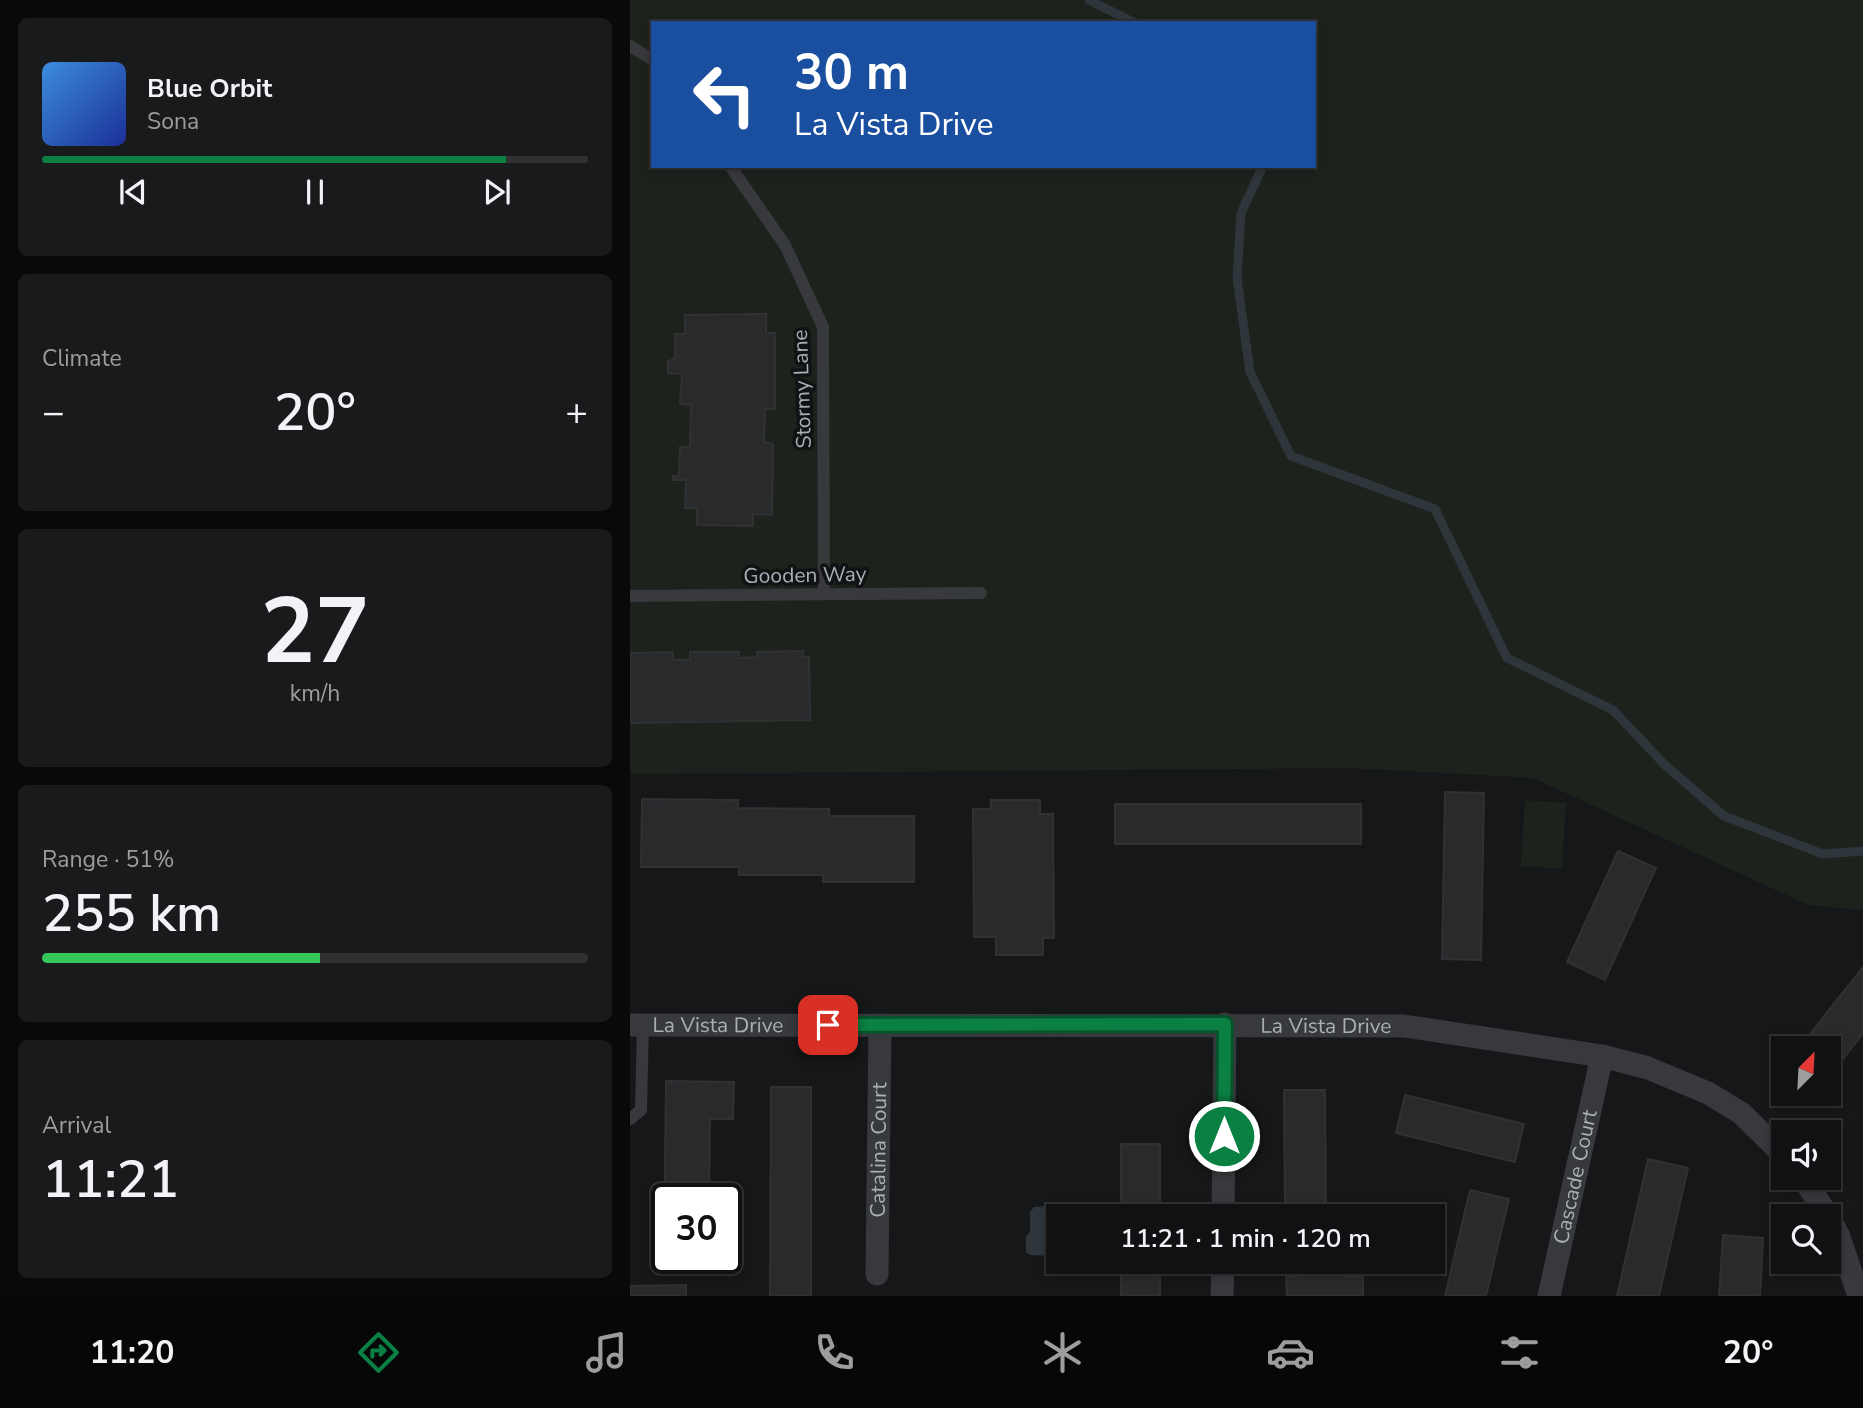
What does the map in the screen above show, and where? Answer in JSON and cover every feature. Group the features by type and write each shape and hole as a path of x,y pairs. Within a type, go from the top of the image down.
{"street":[{"path":"1223,1204 1225,1024"},
{"name":"Catalina Court","path":"877,1274 880,1025"},
{"name":"La Vista Drive","path":"636,1026 1404,1026 1602,1056 1647,1068 1707,1093 1741,1113 1771,1142"},
{"name":"Cascade Court","path":"1549,1296 1602,1056"},
{"path":"1841,1243 1859,1296"},
{"path":"1223,1274 1223,1296"}],"lane":[{"path":"630,46 651,59"},
{"name":"Stormy Lane","path":"731,168 785,245 823,327 824,594"},
{"name":"Gooden Way","path":"630,596 981,593"},
{"path":"630,1119 641,1110 636,1026"}],"shaded area":[{"path":"630,0 1863,0 1863,910 1808,905 1533,778 1349,768 630,774"},
{"path":"1525,800 1566,803 1562,869 1521,866"},
{"path":"1046,1206 1046,1256 1030,1255 1026,1252 1030,1212 1034,1207"}],"building":[{"path":"766,314 766,333 775,333 775,409 765,409 764,442 773,444 772,515 753,514 753,526 697,525 697,508 685,508 686,480 673,480 673,476 679,476 680,447 690,447 691,405 680,404 682,374 668,373 668,361 675,359 675,334 685,334 685,315"},
{"path":"803,651 803,657 809,657 810,720 630,723 630,653 673,652 673,660 690,660 690,652 739,652 739,658 757,657 757,652"},
{"path":"1445,792 1484,793 1481,960 1442,959"},
{"path":"642,799 738,800 738,808 829,809 829,816 914,816 914,882 823,882 823,875 739,875 739,867 641,867"},
{"path":"991,800 1040,800 1040,814 1053,814 1054,938 1043,938 1043,955 996,955 996,937 974,937 973,809 991,809"},
{"path":"1115,804 1361,804 1361,844 1115,844"},
{"path":"1618,851 1656,868 1605,980 1567,962"},
{"path":"1863,967 1863,1033 1841,1061 1841,1036 1808,1036"},
{"path":"666,1081 734,1082 733,1119 710,1119 709,1183 665,1183"},
{"path":"771,1087 811,1087 811,1296 770,1296"},
{"path":"1284,1090 1325,1090 1326,1204 1285,1204"},
{"path":"1405,1095 1524,1124 1515,1162 1396,1133"},
{"path":"1121,1144 1160,1144 1160,1204 1121,1204"},
{"path":"1648,1159 1688,1168 1659,1296 1617,1296"},
{"path":"1470,1190 1509,1199 1486,1296 1445,1296"},
{"path":"1723,1235 1763,1238 1760,1296 1719,1296"},
{"path":"1121,1274 1160,1274 1160,1296 1121,1296"},
{"path":"1297,1274 1363,1276 1363,1296 1287,1296 1286,1277 1297,1277"},
{"path":"686,1285 686,1296 630,1296 630,1286"}],"waterway":[{"path":"1089,0 1131,21"},
{"path":"1262,168 1241,213 1237,278 1250,372 1291,456 1435,509 1507,658 1613,710 1665,765 1724,816 1823,854 1863,851"}],"route":[{"path":"828,1025 1225,1024 1224,1136"}]}
